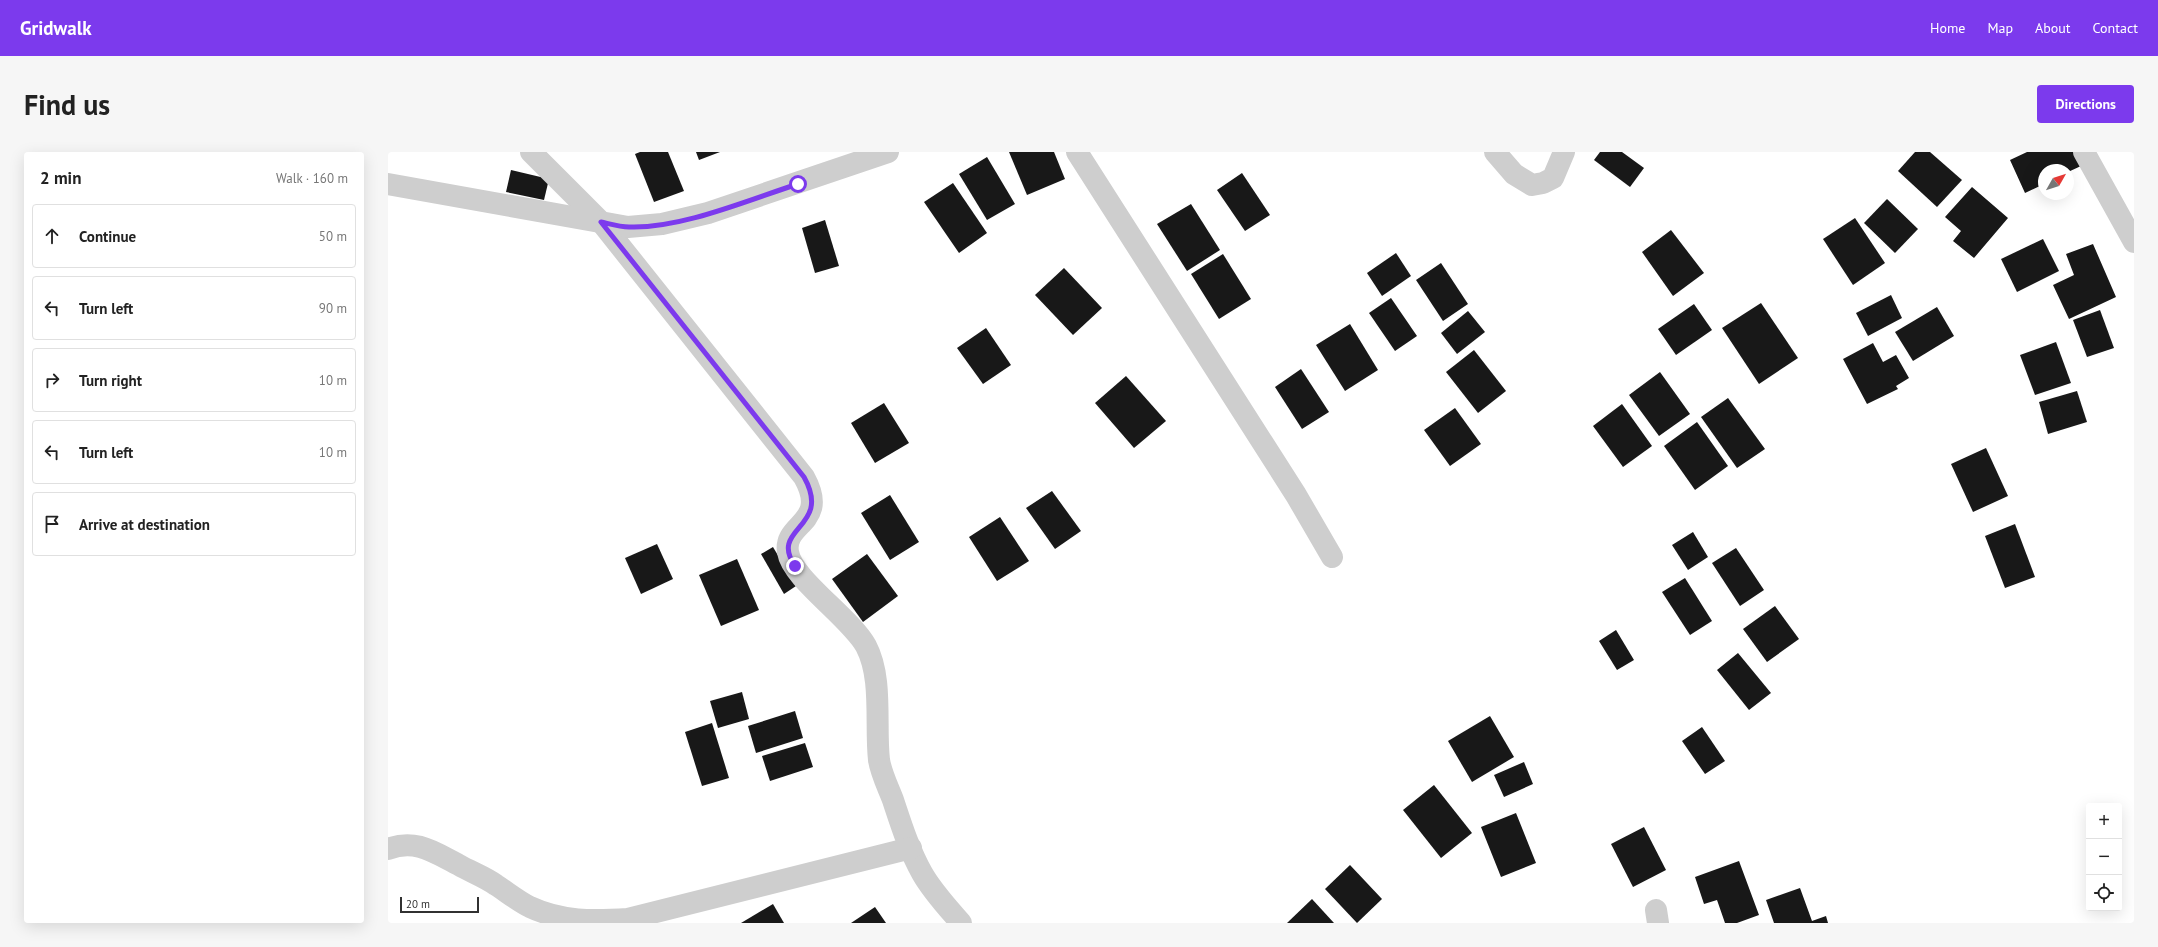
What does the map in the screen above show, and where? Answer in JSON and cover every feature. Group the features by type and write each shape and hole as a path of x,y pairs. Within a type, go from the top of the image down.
{"street":[{"path":"531,152 601,222 785,451 810,488 813,502 812,511 791,537 788,551 791,560 801,575 856,630 867,647 874,669 879,761 911,848 922,873 936,894 961,923"},
{"path":"388,184 628,227 662,224 708,213 888,152"},
{"path":"1077,152 1296,495 1332,557"},
{"path":"1495,152 1514,174 1532,185 1543,183 1553,178 1564,152"},
{"path":"2084,152 2134,242"},
{"path":"388,849 410,844 424,847 494,884 529,907 561,918 586,921 628,919 911,848"}],"building":[{"path":"640,152 668,152 684,191 654,202 635,154"},
{"path":"696,152 720,152 699,160"},
{"path":"1009,152 1054,152 1065,179 1027,195"},
{"path":"1600,152 1622,152 1644,168 1630,187 1594,160"},
{"path":"1915,152 1930,152 1962,180 1937,207 1898,171"},
{"path":"2027,152 2074,152 2081,166 2074,169 2074,164 2038,164 2038,187 2025,193 2010,160"},
{"path":"987,157 1015,204 987,220 959,174"},
{"path":"511,170 549,179 544,200 506,192"},
{"path":"1242,173 1270,215 1245,231 1217,190"},
{"path":"953,183 987,233 959,253 924,202"},
{"path":"1972,187 2008,218 1974,258 1953,241 1961,231 1945,217"},
{"path":"1887,199 1918,229 1895,253 1864,223"},
{"path":"1191,204 1220,250 1187,271 1157,224"},
{"path":"1855,218 1885,263 1853,285 1823,239"},
{"path":"825,220 839,266 815,273 802,228"},
{"path":"1671,230 1704,273 1673,296 1642,252"},
{"path":"2043,239 2059,271 2017,292 2001,259"},
{"path":"2093,244 2116,297 2069,319 2053,285 2074,275 2066,254"},
{"path":"1396,253 1411,276 1382,296 1367,273"},
{"path":"1223,254 1251,299 1219,319 1191,274"},
{"path":"1441,263 1468,304 1443,321 1416,280"},
{"path":"1064,268 1102,308 1073,335 1035,295"},
{"path":"1891,295 1902,318 1868,336 1856,313"},
{"path":"1391,298 1417,336 1395,351 1369,313"},
{"path":"1761,303 1798,358 1759,384 1722,328"},
{"path":"1694,304 1712,330 1676,355 1658,329"},
{"path":"1937,307 1954,336 1913,361 1895,332"},
{"path":"2100,310 2114,348 2087,357 2073,320"},
{"path":"1468,311 1485,332 1457,354 1441,333"},
{"path":"1350,324 1378,370 1345,391 1316,345"},
{"path":"986,328 1011,365 983,384 957,348"},
{"path":"2056,342 2071,383 2035,395 2020,355"},
{"path":"1873,343 1883,362 1896,355 1909,378 1896,386 1898,389 1867,404 1843,359"},
{"path":"1474,350 1506,391 1478,413 1446,372"},
{"path":"1301,369 1329,412 1302,429 1275,387"},
{"path":"1660,372 1690,414 1659,436 1629,395"},
{"path":"1126,376 1166,421 1134,448 1095,403"},
{"path":"2077,391 2087,422 2048,434 2039,402"},
{"path":"1728,398 1765,449 1737,468 1701,417"},
{"path":"884,403 909,443 875,463 851,423"},
{"path":"1622,404 1652,446 1623,467 1593,426"},
{"path":"1455,408 1481,444 1450,466 1424,430"},
{"path":"1697,422 1728,466 1695,490 1664,446"},
{"path":"1986,448 2008,496 1973,512 1951,464"},
{"path":"1052,491 1081,531 1055,549 1026,508"},
{"path":"890,495 919,542 890,560 861,513"},
{"path":"1000,517 1029,561 997,581 969,537"},
{"path":"2015,524 2035,577 2005,588 1985,536"},
{"path":"1693,532 1708,557 1688,570 1672,545"},
{"path":"657,544 673,579 641,594 625,558"},
{"path":"773,547 796,586 784,594 761,554"},
{"path":"1736,548 1764,590 1740,606 1712,563"},
{"path":"867,554 898,596 863,622 832,579"},
{"path":"737,559 759,610 721,626 699,575"},
{"path":"1685,578 1712,621 1690,635 1662,592"},
{"path":"1775,606 1799,639 1767,662 1743,629"},
{"path":"1616,630 1634,660 1617,670 1599,641"},
{"path":"1738,653 1771,693 1749,710 1717,670"},
{"path":"742,692 749,719 718,728 710,701"},
{"path":"795,711 803,738 756,753 748,726"},
{"path":"1490,716 1514,757 1472,782 1448,741"},
{"path":"712,723 729,778 702,786 685,732"},
{"path":"1702,727 1725,761 1705,774 1682,741"},
{"path":"805,743 813,767 770,781 762,756"},
{"path":"1524,762 1533,784 1504,797 1494,775"},
{"path":"1434,785 1472,833 1441,858 1403,810"},
{"path":"1516,813 1536,863 1501,877 1481,827"},
{"path":"1644,827 1666,870 1633,887 1611,844"},
{"path":"1739,861 1759,915 1737,923 1725,923 1717,900 1704,904 1695,877"},
{"path":"1350,865 1382,899 1357,923 1325,889"},
{"path":"1800,888 1812,921 1826,916 1828,923 1774,923 1766,900"},
{"path":"1312,899 1334,923 1287,923"},
{"path":"773,904 784,923 741,923"},
{"path":"875,907 886,923 851,923"}],"route":[{"path":"795,566 788,551 788,544 791,537 812,511 813,502 810,488 804,477 785,451 685,329 601,222 628,227 662,224 708,213 798,184"}]}
